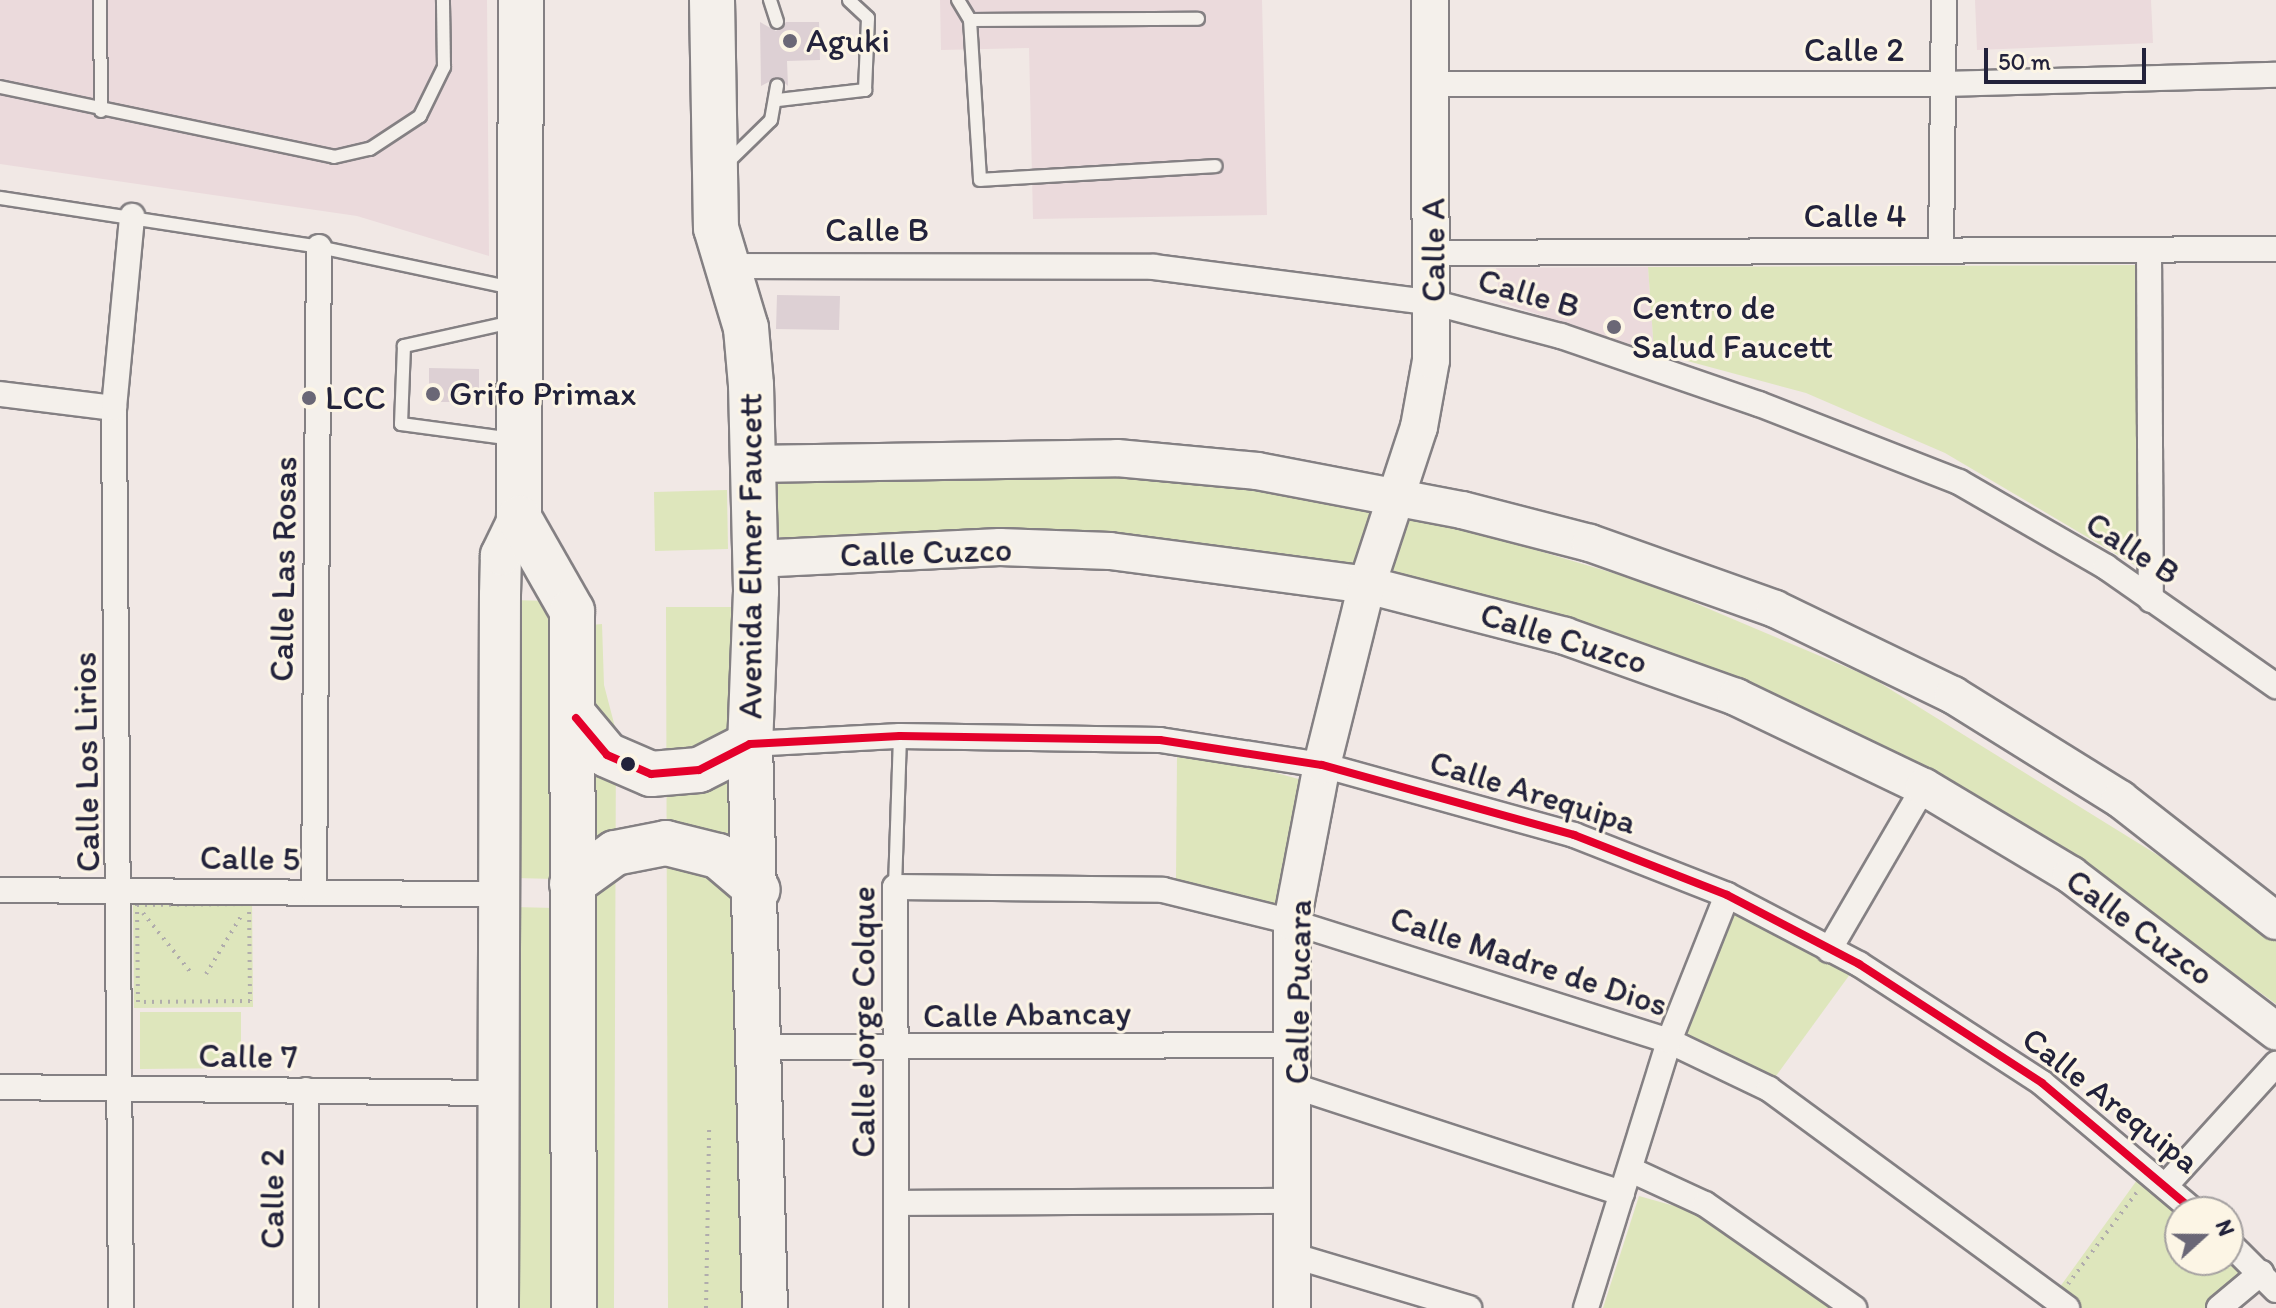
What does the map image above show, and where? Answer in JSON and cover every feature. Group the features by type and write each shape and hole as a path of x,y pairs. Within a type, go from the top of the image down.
{"highway":[{"path":"521,0 519,518 572,611 576,718 572,884 574,1308"},
{"name":"Avenida Elmer Faucett","path":"712,0 716,228 730,266 746,328 752,464 755,559 750,744 758,890 765,1308"},
{"path":"576,718 607,755 651,774 699,770 750,744"},
{"path":"572,884 615,853 666,843 718,856 758,890"}],"main road":[{"path":"498,1308 496,1093 501,555 519,518"}],"street":[{"name":"Calle A","path":"1398,497 1419,427 1435,303 1430,0"},
{"path":"1941,250 1944,0"},
{"name":"Calle 2","path":"1431,84 1944,84 2276,75"},
{"name":"Calle Los Lirios","path":"121,1308 123,1088 130,898 114,408 132,216"},
{"name":"Calle Las Rosas","path":"314,892 319,247"},
{"name":"Calle 4","path":"1434,253 2276,249"},
{"path":"2149,250 2151,600"},
{"name":"Calle B","path":"730,266 1154,267 1435,303 1561,336 1759,404 1959,482 2151,600 2276,686"},
{"path":"0,394 114,408"},
{"path":"752,464 1117,458 1257,471 1398,497 1652,563 1835,635 2065,762 2276,920"},
{"name":"Calle Pucara","path":"1292,1308 1297,1045 1292,922 1322,765 1367,585 1398,497"},
{"name":"Calle Cuzco","path":"755,559 1000,547 1110,551 1367,585 1468,608 1654,665 1822,735 1924,787 2071,875 2276,1031"},
{"name":"Calle Arequipa","path":"750,744 900,736 1160,740 1322,765 1574,835 1727,895 1829,950 2042,1083 2167,1196"},
{"path":"1829,950 1924,787"},
{"name":"Calle Madre de Dios","path":"895,887 1163,890 1292,922 1669,1041 1780,1096 2070,1303"},
{"name":"Calle Jorge Colque","path":"895,887 899,1050 896,1308"},
{"name":"Calle 5","path":"0,890 130,898 314,892 499,894"},
{"path":"1586,1308 1669,1041 1727,895"},
{"name":"Calle Abancay","path":"759,1047 899,1050 1297,1045"},
{"path":"2158,1191 2276,1064"},
{"name":"Calle 7","path":"0,1087 496,1093"},
{"path":"1297,1087 1622,1193"},
{"name":"Calle 2","path":"306,1090 306,1308"},
{"path":"1631,1170 1705,1204 1854,1308"},
{"path":"898,1203 1293,1201"},
{"path":"1291,1255 1469,1308"},
{"path":"2219,1308 2268,1282 2244,1258"}],"lane":[{"path":"100,0 101,111"},
{"path":"0,87 297,154 334,157 370,149 420,116 444,67 443,0"},
{"path":"770,0 777,22"},
{"path":"715,174 771,120 777,93 865,90 868,18 849,0"},
{"path":"958,0 970,20 980,180 1216,166"},
{"path":"970,20 1198,19"},
{"path":"0,198 319,247 519,305"},
{"path":"519,305 404,346 401,424 520,440"},
{"name":"Calle Jorge Colque","path":"895,887 900,736"}],"path":[{"path":"130,898 249,904"},
{"path":"130,898 192,974"},
{"path":"130,898 138,1002 250,1001 249,904"},
{"path":"206,974 249,904"},
{"path":"200,994 200,1001"},
{"path":"706,1308 709,1128"},
{"path":"2070,1303 2063,1289 2139,1189 2158,1191"}],"shaded area":[{"path":"0,0 487,0 489,256 357,216 0,164"},
{"path":"940,0 1262,0 1267,215 1033,219 1029,48 941,50"},
{"path":"1975,0 2151,0 2153,43 1977,50"},
{"name":"Centro de Salud Faucett","path":"1648,267 1654,352 1500,302 1496,268"}],"green space":[{"path":"2140,265 2143,570 1945,453 1806,393 1654,352 1648,267"},
{"path":"1071,469 1226,481 1369,509 1371,520 1355,564 1345,567 777,537 774,485 784,480"},
{"path":"727,490 728,549 655,551 654,492"},
{"path":"1411,513 1650,584 1872,678 2164,859 2276,942 2276,1004 2080,862 1851,731 1627,641 1394,571 1390,552"},
{"path":"510,600 551,601 555,879 516,878"},
{"path":"666,607 750,607 759,1308 668,1308"},
{"path":"602,624 604,685 616,731 614,1308 593,1308 591,625"},
{"path":"1177,757 1243,764 1306,781 1287,907 1176,880"},
{"path":"1723,897 1856,966 1765,1091 1668,1053"},
{"path":"133,901 252,901 253,1007 134,1008"},
{"path":"514,907 554,908 554,1308 516,1308"},
{"path":"140,1012 241,1012 241,1068 140,1069"},
{"path":"2145,1169 2167,1196 2164,1196 2164,1276 2244,1276 2244,1264 2253,1273 2211,1308 2078,1308 2057,1291"},
{"path":"1639,1196 1703,1214 1835,1308 1603,1308"}],"building":[{"name":"Aguki","path":"760,22 776,31 786,22 819,22 820,60 787,61 788,86 778,77 761,86"},
{"path":"777,295 840,296 839,330 776,329"},
{"path":"429,368 479,369 479,402 429,402"}],"transit line":[{"path":"576,718 607,755 651,774 699,770 750,744 900,736 1160,740 1322,765 1574,835 1727,895 1859,964 2042,1083 2176,1196"}],"place":[{"name":"Aguki","path":"790,41"},
{"name":"Centro de Salud Faucett","path":"1614,327"},
{"name":"Grifo Primax","path":"433,394"},
{"name":"LCC","path":"309,398"}]}
